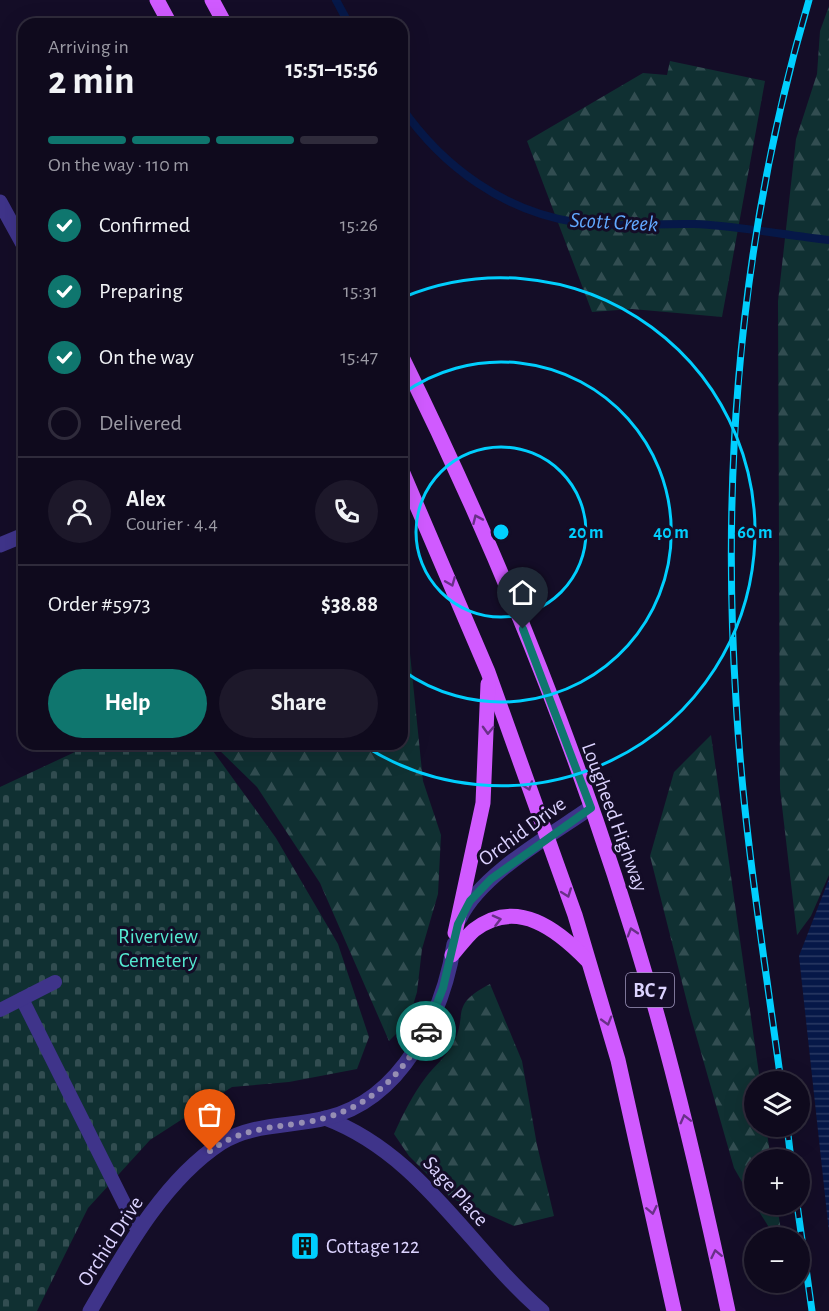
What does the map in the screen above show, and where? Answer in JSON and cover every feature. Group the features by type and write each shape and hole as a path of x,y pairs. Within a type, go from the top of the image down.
{"main road":[{"path":"157,0 167,18"},
{"path":"212,0 222,18"},
{"name":"Lougheed Highway","path":"408,370 475,514 591,808 631,928 673,1072 700,1176 728,1311"},
{"name":"BC 7","path":"408,485 488,672 591,964 621,1071 674,1311"},
{"path":"455,933 483,803 488,672"},
{"path":"452,955 480,926 500,918 526,918 554,929 591,964"}],"street":[{"path":"0,202 18,235"},
{"path":"0,545 18,538"},
{"name":"Orchid Drive","path":"90,1311 138,1231 186,1174 210,1151 229,1138 250,1130 326,1118 347,1112 370,1097 405,1064 433,1016 452,955 455,933 461,915 482,886 591,808"},
{"name":"Sage Place","path":"326,1118 353,1128 404,1164 502,1274 542,1311"}],"lane":[{"path":"0,1010 55,982"},
{"path":"22,999 138,1231"}],"green space":[{"path":"829,6 829,875 811,916 797,935 780,789 778,301 796,139 817,74 820,31"},
{"path":"670,61 765,81 722,317 632,309 592,312 527,141 643,73 667,75"},
{"path":"408,634 423,781 441,835 438,894 422,949 417,992 408,1022 389,1041 320,883 257,787 219,750 408,750"},
{"path":"711,735 759,1071 744,1071 744,1137 768,1137 769,1149 744,1149 744,1186 734,1168 690,1014 650,856 674,772"},
{"name":"Riverview Cemetery","path":"79,750 212,750 276,838 338,944 369,1037 357,1069 289,1082 232,1087 150,1140 88,1208 37,1311 0,1311 0,787"},
{"path":"490,984 522,1061 537,1145 554,1216 514,1226 451,1198 409,1156 394,1134 417,1090 453,1044 464,1004"},
{"path":"761,1215 779,1215 780,1227 769,1227"}],"water":[{"path":"829,879 829,1232 799,956"}],"waterway":[{"name":"Scott Creek","path":"336,0 346,18"},
{"name":"Scott Creek","path":"408,116 436,149 477,183 500,197 549,216 604,225 711,225 829,240"}],"railway":[{"path":"780,1071 755,891 739,748 732,612 732,523 735,435 742,347 753,259 767,172 786,86 809,0"},
{"path":"788,1137 790,1149"},
{"path":"799,1215 812,1311"}],"way so far":[{"path":"210,1151 229,1138 250,1130 301,1123 347,1112 370,1097 405,1064 426,1031"}],"place":[{"name":"Cottage 122","path":"305,1246"}],"route":[{"path":"426,1031 443,988 461,915 470,901 491,879 591,808 523,629"}]}
